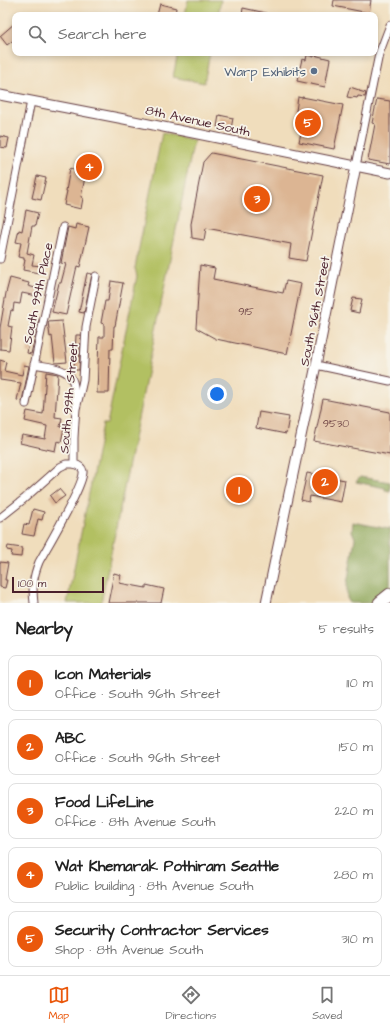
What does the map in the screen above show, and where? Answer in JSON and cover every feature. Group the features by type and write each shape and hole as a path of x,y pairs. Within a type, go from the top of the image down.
{"highway":[{"path":"380,603 390,595"}],"street":[{"name":"South 96th Street","path":"266,603 379,54 390,25"},
{"name":"8th Avenue South","path":"0,95 390,173"},
{"path":"0,259 31,101"},
{"name":"South 99th Place","path":"26,404 63,227"},
{"name":"South 99th Street","path":"34,603 32,590 37,566 82,481 82,469 74,464 74,438 76,409 83,380 86,327 96,276"},
{"name":"South 99th Place","path":"34,364 62,370 70,376 73,381 76,409"},
{"path":"316,366 390,380"},
{"path":"0,518 60,467 66,464 74,464"}],"green space":[{"path":"188,0 221,0 219,12 186,12"},
{"path":"177,56 209,56 204,83 173,77"},
{"path":"162,133 194,140 101,603 67,603 103,424 107,424 137,276 135,268"},
{"path":"360,477 390,482 390,491 385,490 385,488 356,482"},
{"path":"353,522 389,529 390,527 390,589 372,603 350,603 347,598 347,584 355,538 352,531"}],"building":[{"path":"334,0 371,0 369,12 333,6"},
{"path":"160,4 176,8 175,12 158,12"},
{"path":"243,8 261,12 242,12"},
{"path":"12,26 12,41 7,45 0,36"},
{"name":"Warp Exhibits","path":"307,56 318,56 330,59 325,87 297,81 302,59 306,60"},
{"path":"350,87 366,93 365,97 347,97"},
{"path":"298,97 343,105 334,149 299,142 305,113 296,111"},
{"path":"377,99 390,101 390,164 368,160 375,124 372,123"},
{"path":"219,115 233,118 231,129 217,127"},
{"path":"0,136 9,138 7,148 0,147"},
{"path":"211,153 323,175 306,261 289,258 291,244 206,228 204,240 192,238 191,224 203,162"},
{"path":"70,168 86,172 81,197 83,198 81,209 64,205"},
{"path":"37,176 46,178 41,200 32,198"},
{"path":"26,210 38,213 35,226 32,226 27,253 34,255 32,265 41,266 39,273 23,270 25,260 24,258 18,257 21,243 16,242 19,230 22,231"},
{"path":"76,224 89,227 80,267 77,266 66,315 52,312 59,283 61,283 66,264 61,263 68,227 75,229"},
{"path":"200,265 215,268 213,279 283,293 286,281 301,284 287,354 216,339 196,328"},
{"path":"87,273 92,274 84,313 79,312"},
{"path":"10,278 29,283 28,286 39,289 37,296 22,293 20,304 14,303 8,326 12,327 9,350 0,349 0,328"},
{"path":"111,281 123,283 114,326 113,349 110,349 109,393 97,393 99,337 104,337 104,324 101,323 105,301 108,301"},
{"path":"353,298 362,299 359,313 350,311"},
{"path":"34,319 39,320 31,354 27,353"},
{"path":"62,321 67,362 55,363 52,336 50,337 48,322"},
{"path":"76,335 81,335 79,370 74,370"},
{"path":"0,360 6,362 4,371 22,375 24,365 29,366 22,401 17,400 21,383 0,380"},
{"path":"46,372 58,374 55,417 62,418 60,427 64,428 61,442 57,441 55,451 20,443 22,435 45,439 47,426 25,421 27,411 43,414"},
{"path":"323,399 390,412 390,455 314,441"},
{"path":"259,412 289,417 286,434 256,428"},
{"path":"307,473 345,480 341,502 310,496 309,502 301,500"},
{"path":"59,489 65,496 55,503 50,496"},
{"path":"33,509 44,512 42,520 38,519 34,536 22,534 24,524 29,525"},
{"path":"8,546 22,548 21,557 11,556 12,551 7,550"},
{"path":"0,562 8,563 5,588 0,587"},
{"path":"114,573 121,575 119,583 146,588 146,585 164,589 161,603 108,603"}],"place":[{"name":"Warp Exhibits","path":"314,71"},
{"name":"Security Contractor Services","path":"308,123"},
{"name":"Wat Khemarak Pothiram Seattle","path":"89,167"},
{"name":"Food LifeLine","path":"257,199"},
{"name":"ABC","path":"325,482"},
{"name":"Icon Materials","path":"239,490"}]}
